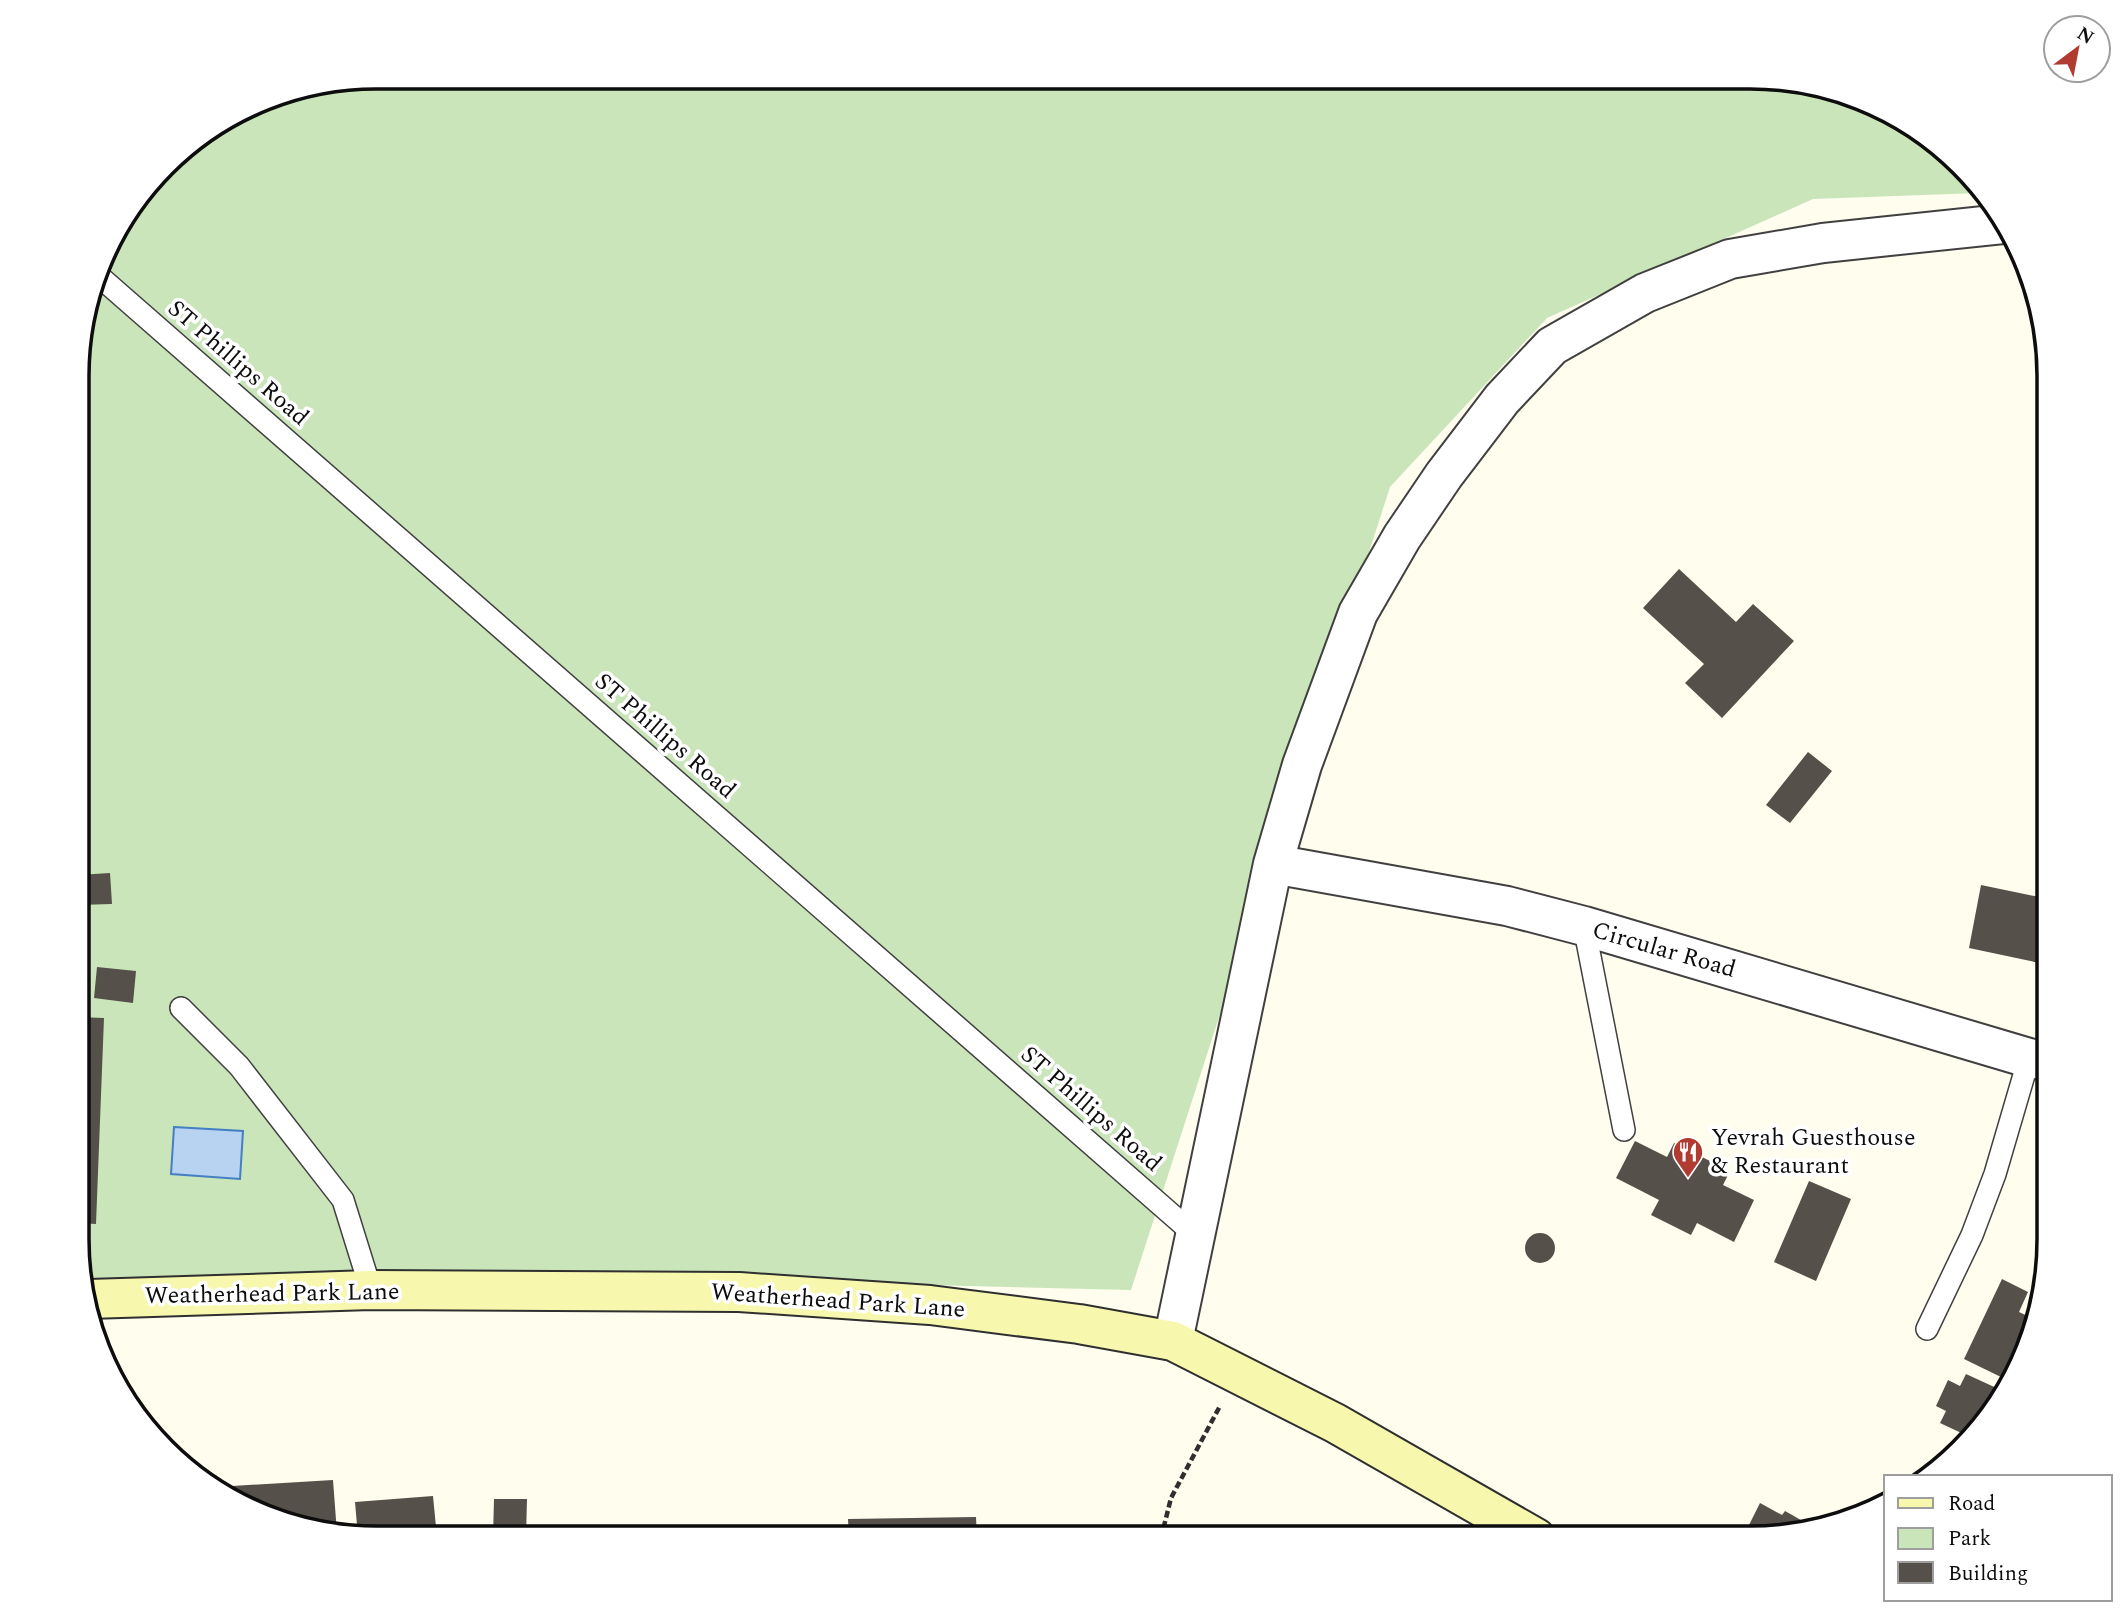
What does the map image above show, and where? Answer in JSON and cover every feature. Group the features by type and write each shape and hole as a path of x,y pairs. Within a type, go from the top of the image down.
{"main road":[{"name":"Weatherhead Park Lane","path":"96,1299 371,1290 739,1292 930,1305 1079,1324 1173,1341 1335,1423 1514,1526"}],"street":[{"path":"1173,1341 1273,864 1302,765 1358,613 1402,537 1444,475 1502,399 1552,346 1645,293 1730,259 1823,243 1993,225"},
{"name":"Circular Road","path":"1273,864 1507,906 2037,1058"}],"lane":[{"name":"ST Phillips Road","path":"105,281 1195,1235"},
{"path":"1584,926 1624,1130"},
{"path":"181,1008 239,1066 343,1199 371,1290"},
{"path":"1927,1329 1972,1235 2037,1064"}],"path":[{"path":"1164,1526 1171,1498 1236,1374"}],"green space":[{"path":"377,89 1749,89 1824,99 1877,119 1924,149 1953,173 1970,193 1813,199 1547,318 1390,487 1131,1290 405,1272 94,1290 92,1276 89,1238 89,377 92,339 104,284 128,233 173,173 217,138 249,119 284,104 339,92"}],"water":[{"path":"174,1127 243,1131 240,1179 171,1174"}],"building":[{"path":"1679,569 1736,622 1753,604 1794,641 1722,718 1685,683 1704,664 1643,608"},
{"path":"1808,752 1832,771 1790,823 1766,805"},
{"path":"110,873 112,904 89,905 89,874"},
{"path":"1981,885 2037,897 2037,962 1969,948"},
{"path":"97,967 136,971 133,1003 94,998"},
{"path":"89,1017 104,1018 96,1224 89,1224"},
{"path":"1635,1141 1667,1157 1674,1143 1730,1171 1723,1185 1754,1200 1734,1242 1697,1223 1691,1235 1651,1215 1659,1200 1616,1178"},
{"path":"1809,1181 1851,1199 1816,1281 1774,1262"},
{"path":"1540,1233 1551,1237 1555,1248 1551,1259 1540,1263 1529,1259 1525,1248 1529,1237"},
{"path":"2002,1279 2028,1292 2019,1312 2026,1315 2022,1331 2001,1377 1964,1359"},
{"path":"1966,1374 1995,1387 1961,1433 1940,1423 1946,1411 1936,1406 1948,1380 1960,1386"},
{"path":"333,1480 336,1523 284,1511 232,1486"},
{"path":"433,1496 436,1526 357,1525 355,1502"},
{"path":"494,1499 527,1499 526,1526 493,1526"},
{"path":"1760,1503 1782,1515 1785,1511 1802,1521 1768,1525 1748,1526"},
{"path":"976,1517 976,1526 848,1526 848,1519"}],"place":[{"name":"Yevrah Guesthouse & Restaurant","path":"1688,1179"}]}
